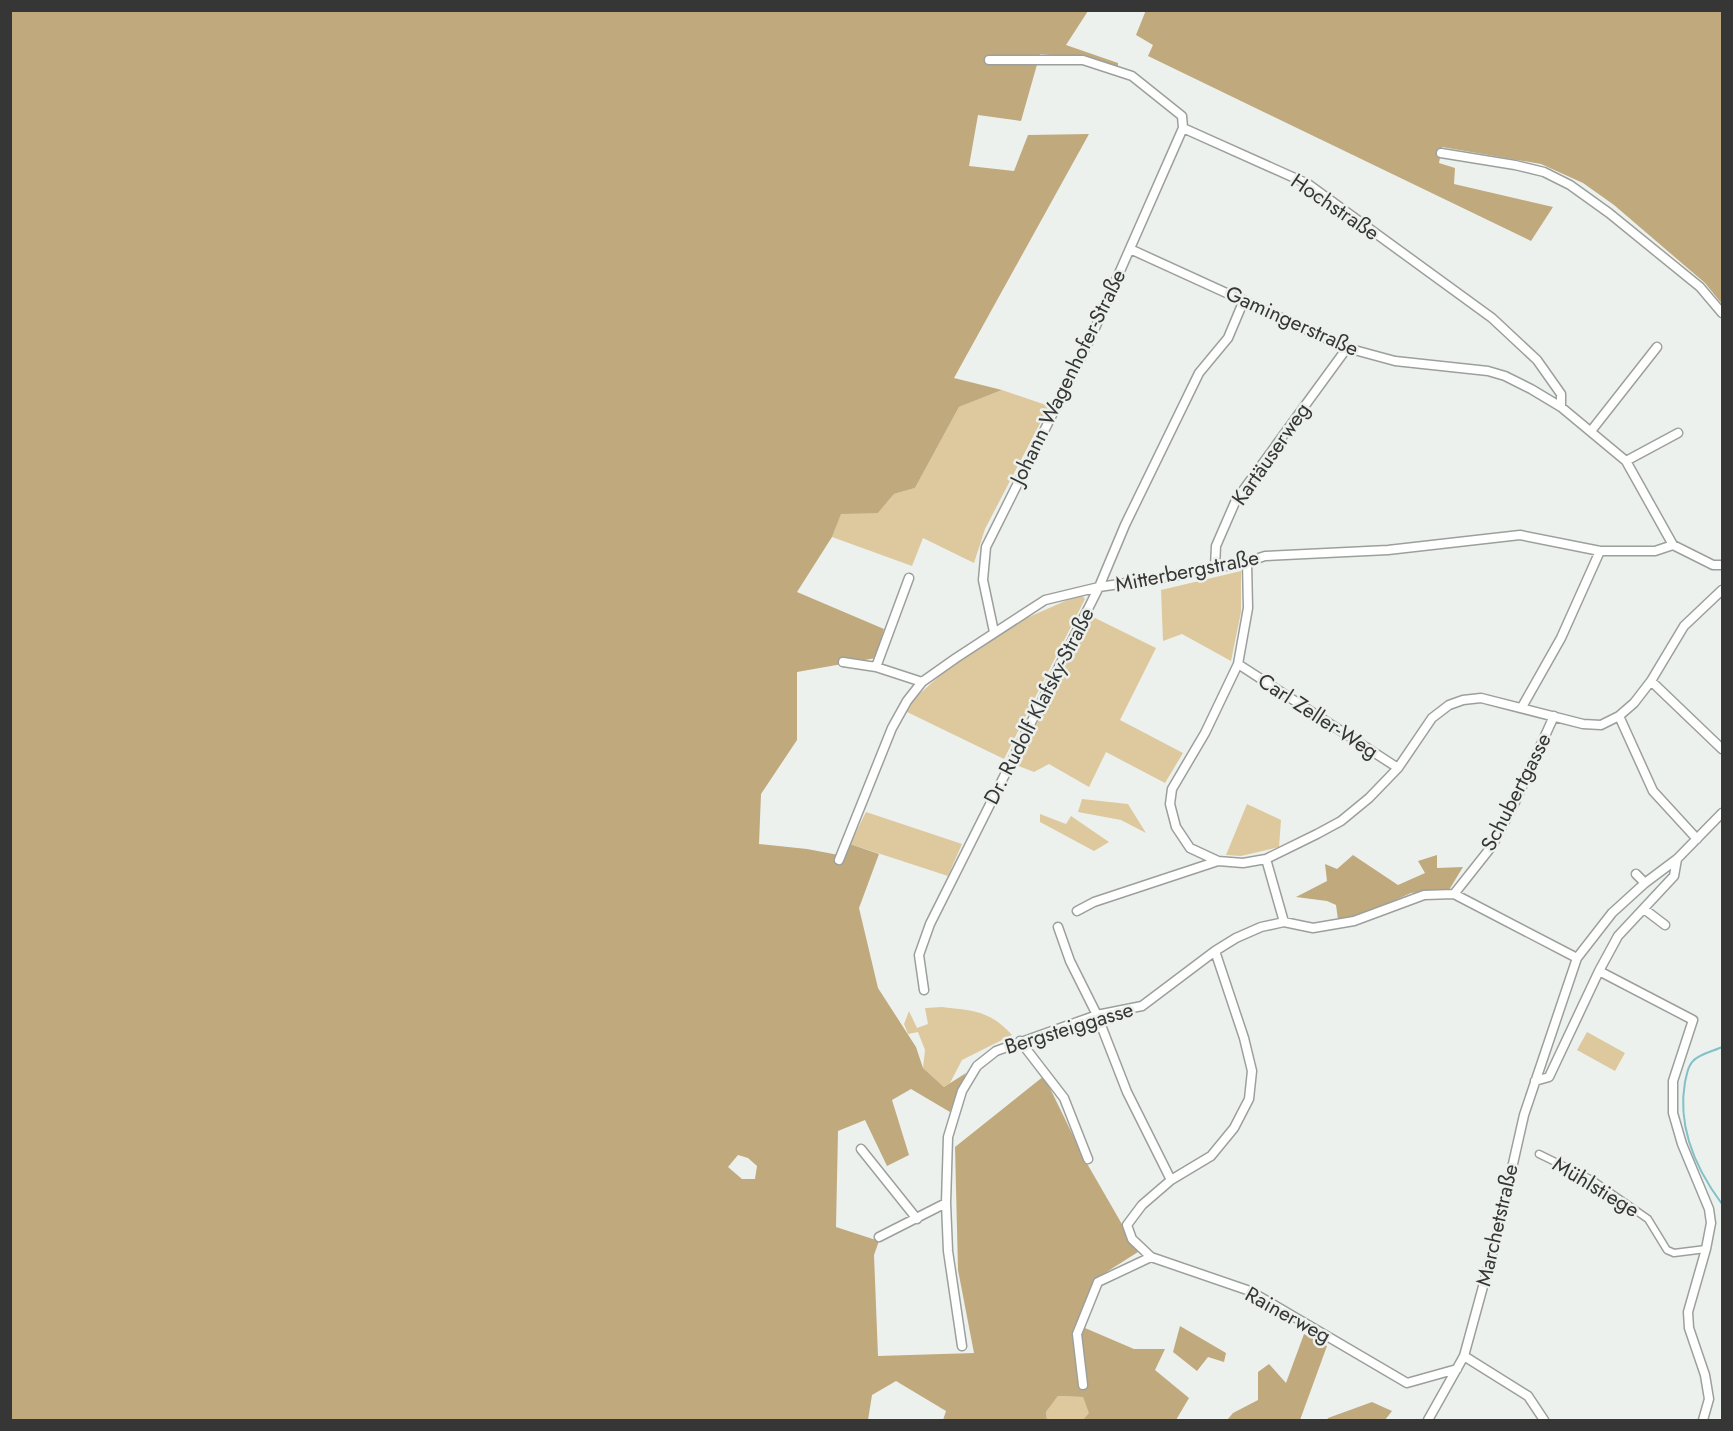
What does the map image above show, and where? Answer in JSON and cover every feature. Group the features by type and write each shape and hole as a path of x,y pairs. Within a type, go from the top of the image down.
{"street":[{"path":"989,60 1083,60 1132,76 1182,116 1183,128"},
{"name":"Johann Wagenhofer-Straße","path":"994,632 983,580 986,547 1091,338 1183,128"},
{"name":"Hochstraße","path":"1183,128 1308,184 1492,318 1537,360 1561,394 1561,407"},
{"path":"1441,153 1544,172 1570,185 1609,213 1700,287 1722,313"},
{"name":"Gamingerstraße","path":"1130,249 1347,348 1395,361 1488,371 1505,376 1561,407"},
{"name":"Dr. Rudolf Klafsky-Straße","path":"924,990 920,955 930,924 1100,587 1125,525 1199,373 1228,338 1244,300"},
{"path":"1591,431 1657,347"},
{"name":"Kartäuserweg","path":"1215,567 1216,546 1236,500 1347,348"},
{"path":"1561,407 1626,461 1673,545 1713,565 1722,565"},
{"path":"1626,461 1678,433"},
{"name":"Mitterbergstraße","path":"839,860 892,728 907,701 922,682 1045,600 1100,587 1247,562 1265,556 1388,550 1520,535 1600,551 1655,551 1673,545"},
{"name":"Schubertgasse","path":"1522,707 1562,638 1600,551"},
{"path":"1247,562 1248,608 1238,664 1205,733 1172,789 1170,804 1176,827 1190,849 1218,861 1243,863 1266,858 1341,821 1369,798 1398,768 1432,718 1449,705 1463,700 1481,698 1583,724 1600,725 1619,716 1634,703 1651,681 1684,626 1722,590"},
{"path":"876,667 909,578"},
{"path":"843,662 876,667 922,682"},
{"name":"Carl Zeller-Weg","path":"1238,664 1398,768"},
{"path":"1651,681 1722,749"},
{"name":"Schubertgasse","path":"1454,894 1492,846 1516,800 1554,716"},
{"path":"1619,716 1653,791 1697,839"},
{"name":"Marchetstraße","path":"1428,1420 1464,1356 1496,1239 1516,1143 1576,958 1612,913 1677,859 1722,813"},
{"path":"1266,858 1284,922"},
{"name":"Marchetstraße","path":"1535,1081 1549,1077 1618,936 1674,876 1677,859"},
{"path":"1077,911 1094,902 1218,861"},
{"path":"1636,874 1645,884"},
{"name":"Bergsteiggasse","path":"962,1346 948,1251 946,1203 948,1137 962,1090 977,1066 996,1051 1097,1015 1142,1006 1215,951 1236,938 1262,927 1284,922 1313,927 1354,921 1424,895 1454,894 1576,958"},
{"path":"1644,909 1665,925"},
{"path":"1058,927 1070,961 1097,1015 1127,1092 1171,1180 1211,1156 1234,1128 1249,1099 1252,1071 1245,1038 1215,951"},
{"path":"1599,971 1693,1020 1673,1081 1673,1113 1711,1223 1706,1250 1688,1312 1689,1328 1705,1375 1709,1399 1702,1420"},
{"path":"1020,1041 1064,1098 1088,1159"},
{"path":"861,1149 917,1219"},
{"name":"Mühlstiege","path":"1539,1154 1592,1180 1648,1219 1667,1250 1674,1253 1706,1250"},
{"name":"Rainerweg","path":"1171,1180 1142,1205 1127,1225 1132,1239 1151,1257 1250,1291 1407,1383 1457,1369"},
{"path":"879,1237 946,1203"},
{"path":"1083,1385 1077,1334 1098,1281 1151,1257"},
{"path":"1464,1356 1528,1396 1544,1420"}],"shaded area":[{"path":"1146,10 1722,11 1722,304 1705,283 1614,205 1583,183 1541,164 1442,147 1439,163 1455,168 1454,184 1553,207 1531,241 1148,56 1153,45 1136,35"},
{"path":"10,11 1088,11 1066,45 1118,63 1118,67 1081,58 1040,54 1021,121 978,115 969,166 1014,171 1028,135 1089,134 954,378 1002,390 959,407 915,488 894,494 878,513 841,514 832,537 797,592 884,629 876,658 797,672 797,740 761,794 759,844 844,856 850,844 879,854 859,908 878,988 916,1047 923,1068 944,1087 966,1073 950,1112 911,1089 892,1100 909,1155 887,1166 865,1120 838,1131 836,1227 879,1241 874,1255 878,1356 974,1353 958,1270 955,1147 1044,1076 1085,1160 1138,1252 1094,1280 1078,1325 1134,1349 1165,1349 1155,1370 1189,1398 1176,1420 1083,1420 1089,1413 1083,1397 1058,1396 1046,1412 1047,1420 943,1420 946,1411 896,1381 872,1395 868,1420 11,1420","holes":["738,1155 748,1158 757,1166 755,1179 742,1179 728,1167"]},
{"path":"1002,390 1049,406 985,529 974,563 923,538 912,566 832,537 841,513 878,513 894,494 915,488 959,407"},
{"path":"1241,571 1241,612 1231,661 1182,634 1163,641 1161,590"},
{"path":"1081,594 1085,599 1004,759 905,711 916,697 945,671 1022,620"},
{"path":"1091,616 1156,648 1120,720 1183,753 1165,783 1106,752 1089,787 1049,764 1034,772 1016,765"},
{"path":"1082,799 1128,804 1146,833 1121,820 1078,812"},
{"path":"1247,804 1281,820 1279,847 1241,856 1226,855"},
{"path":"866,812 962,844 948,876 850,844"},
{"path":"1040,814 1066,824 1071,816 1109,842 1094,851 1040,822"},
{"path":"1353,855 1398,885 1425,873 1418,861 1437,855 1437,868 1463,867 1449,890 1411,893 1356,918 1338,920 1336,905 1327,901 1296,897 1327,881 1325,864 1337,869"},
{"path":"942,1007 972,1011 988,1016 1012,1035 962,1060 950,1083 944,1087 923,1068 925,1050 918,1032 908,1034 904,1024 909,1011 917,1028 928,1024 925,1008"},
{"path":"1587,1032 1625,1053 1615,1071 1577,1050"},
{"path":"1180,1326 1226,1353 1224,1362 1208,1357 1197,1371 1173,1352"},
{"path":"1304,1334 1327,1346 1300,1420 1227,1420 1233,1413 1258,1400 1258,1372 1269,1364 1286,1383"},
{"path":"1058,1396 1083,1397 1090,1413 1083,1420 1047,1420 1046,1412"},
{"path":"1372,1402 1392,1411 1385,1420 1327,1420 1328,1418"}],"waterway":[{"path":"1722,1047 1699,1056 1691,1063 1688,1068 1683,1099 1686,1131 1691,1147 1704,1176 1722,1204"}]}
